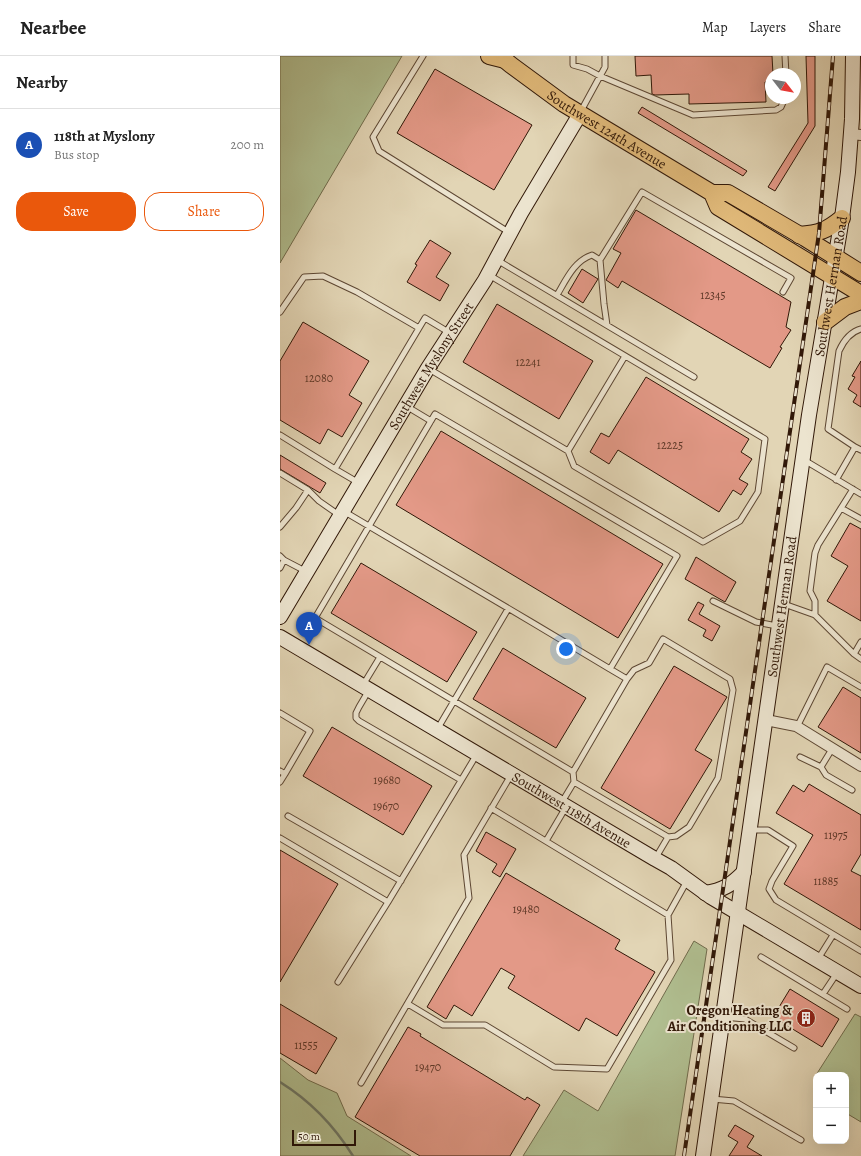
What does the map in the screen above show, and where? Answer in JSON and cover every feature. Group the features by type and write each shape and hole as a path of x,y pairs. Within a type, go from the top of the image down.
{"main road":[{"name":"Southwest 124th Avenue","path":"489,56 504,58 539,86 580,114 712,194 718,207 861,294"},
{"path":"712,194 728,192 861,273"},
{"path":"799,234 819,233 825,231 842,218"},
{"path":"825,322 845,307 861,302"}],"street":[{"name":"Southwest Herman Road","path":"703,1156 803,460 833,277 848,172 856,135 853,56"},
{"name":"Southwest Myslony Street","path":"280,617 428,368 488,274 510,233 580,114"},
{"name":"Southwest 118th Avenue","path":"280,637 655,859 705,893 861,986"},
{"path":"766,720 791,724 861,766"},
{"path":"705,893 722,890 734,883 744,872"}],"lane":[{"path":"423,56 373,137 379,151 510,233"},
{"path":"573,56 573,65 587,69 600,76 693,115 776,110 781,107 782,104"},
{"path":"580,114 605,67 605,56"},
{"path":"785,56 786,68"},
{"path":"607,325 600,260 642,192 791,278 783,292"},
{"path":"557,295 578,262 592,255 600,260"},
{"path":"496,260 694,377"},
{"path":"428,368 568,451 574,466 703,542 740,521 758,492 765,439 488,274"},
{"path":"280,312 304,277 323,276 357,292 419,328"},
{"path":"336,469 425,318 451,334"},
{"path":"861,329 854,331 844,341 840,351 828,429 861,450"},
{"path":"568,451 625,356"},
{"path":"406,406 431,421"},
{"path":"573,772 315,618 435,414 677,556 610,669"},
{"path":"280,435 360,484"},
{"path":"836,480 855,447"},
{"path":"803,460 861,494"},
{"path":"280,473 308,490 319,501 342,514 369,526 627,679"},
{"path":"280,527 296,508 308,490"},
{"path":"816,615 815,601 810,591 815,553 818,545 853,490"},
{"path":"841,508 861,519"},
{"path":"280,568 282,558 307,572"},
{"path":"713,602 756,622 779,626"},
{"path":"783,604 816,615 854,654 861,659"},
{"path":"437,730 508,608"},
{"path":"546,841 574,782 573,772 627,679 634,670 649,663 663,639 730,679 732,690 718,778 689,827 676,836 668,837 574,782"},
{"path":"854,654 861,642"},
{"path":"380,657 356,713 356,718 461,780"},
{"path":"797,727 827,667 861,687"},
{"path":"280,713 310,731 282,772 280,782"},
{"path":"821,767 832,749"},
{"path":"338,982 388,902 477,753"},
{"path":"800,757 821,767 826,775 852,790"},
{"path":"362,1083 469,898 464,855 512,774"},
{"path":"492,808 668,915"},
{"path":"288,816 400,881"},
{"path":"750,830 768,830 793,846 772,881 769,889 772,896 776,900 861,951"},
{"path":"655,859 668,837"},
{"path":"280,838 388,902"},
{"path":"408,1004 443,1025 485,1025 554,1067 607,1069 671,960 668,915 687,880"},
{"path":"818,960 833,935"},
{"path":"761,957 848,1009"},
{"path":"824,994 837,972"},
{"path":"723,1017 745,1019 794,1048"},
{"path":"711,1099 734,1101 801,1140"}],"green space":[{"path":"280,56 402,56 280,263"},
{"path":"694,941 707,949 675,1156 523,1156 564,1090 598,1111"},
{"path":"855,1014 861,1017 861,1122 849,1115 849,1072 818,1072"},
{"path":"280,1058 308,1080 337,1093 347,1116 411,1156 280,1156"}],"building":[{"path":"635,56 772,56 773,68 765,68 765,102 689,104 689,94 652,94 651,75 636,76"},
{"path":"806,56 815,56 815,126 775,191 768,187 808,123"},
{"path":"435,69 532,125 494,190 397,133"},
{"path":"642,107 747,171 743,176 638,113"},
{"path":"636,210 791,302 786,327 791,330 780,347 782,348 770,368 622,281 618,288 606,280 621,253 613,249"},
{"path":"430,240 451,253 436,277 449,285 440,301 407,282 417,265 415,264"},
{"path":"582,269 598,279 583,303 568,293"},
{"path":"497,304 593,361 559,419 463,362"},
{"path":"303,322 369,361 349,395 362,403 342,437 328,429 320,444 280,420 280,361"},
{"path":"861,361 861,407 853,402 857,395 848,389 855,377 852,376"},
{"path":"646,377 749,439 741,452 752,459 739,479 748,484 741,495 733,490 719,512 618,450 609,464 590,452 601,433 609,437"},
{"path":"441,431 663,564 618,638 396,505"},
{"path":"280,455 326,483 320,493 280,469"},
{"path":"850,523 861,529 861,621 827,601 848,566 831,556"},
{"path":"696,557 736,582 725,602 685,579"},
{"path":"361,563 477,632 447,682 331,613"},
{"path":"698,602 704,605 699,614 720,626 712,641 703,636 706,630 688,620"},
{"path":"503,648 586,698 556,748 473,699"},
{"path":"674,666 727,697 695,750 712,760 670,829 601,788"},
{"path":"843,687 861,698 861,753 818,727"},
{"path":"332,727 432,786 403,835 303,776"},
{"path":"809,784 861,815 861,854 851,871 861,876 861,930 784,884 813,835 776,813 793,785 804,792"},
{"path":"486,832 516,849 500,877 492,872 497,864 476,851"},
{"path":"280,850 338,884 280,982"},
{"path":"506,873 620,940 615,949 655,972 617,1036 586,1018 579,1031 508,988 515,976 501,968 472,1016 454,1005 446,1019 427,1007"},
{"name":"Oregon Heating & Air Conditioning LLC","path":"790,989 839,1019 822,1047 773,1017"},
{"path":"280,1004 337,1038 316,1074 280,1053"},
{"path":"408,1027 421,1034 420,1036 525,1100 527,1097 540,1105 510,1156 420,1156 355,1117"},
{"path":"735,1125 754,1136 747,1147 762,1156 729,1156 738,1142 728,1136"}],"waterway":[{"path":"280,1082 301,1097 321,1115 346,1145 353,1156"}],"railway":[{"path":"684,1156 819,233 833,56"}],"place":[{"name":"118th at Myslony","path":"309,645"},
{"name":"Oregon Heating & Air Conditioning LLC","path":"806,1018"}]}
